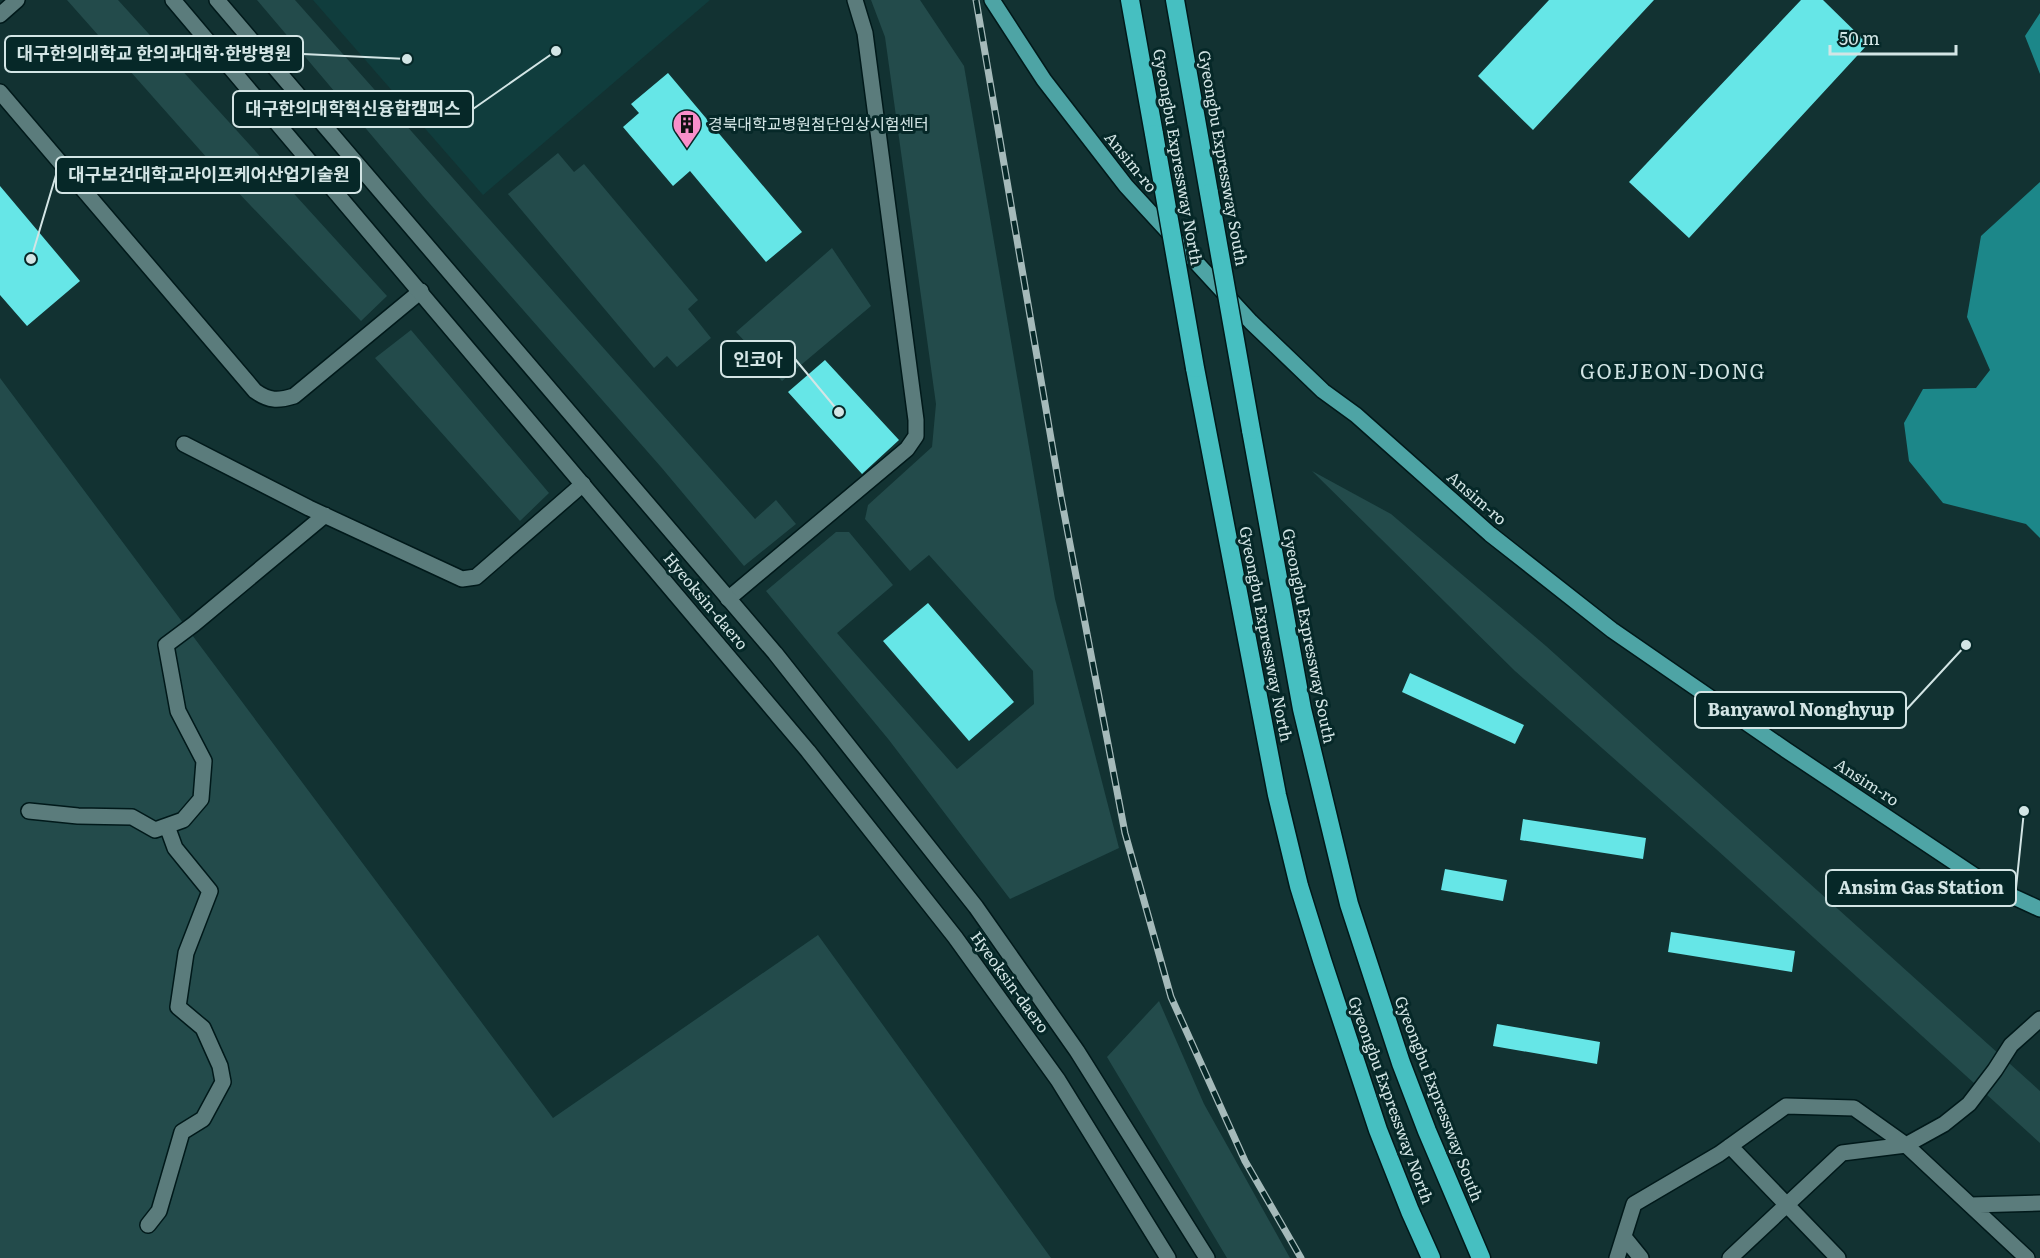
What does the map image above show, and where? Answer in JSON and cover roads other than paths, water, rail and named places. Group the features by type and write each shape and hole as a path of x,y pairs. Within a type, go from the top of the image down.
{"highway":[{"name":"Gyeongbu Expressway North","path":"1130,0 1195,368 1277,795 1299,886 1378,1130 1431,1258"},
{"name":"Gyeongbu Expressway South","path":"1175,0 1302,709 1349,904 1401,1063 1481,1258"}],"main road":[{"name":"Ansim-ro","path":"992,0 1044,80 1126,186 1251,322 1323,391 1356,415 1490,534 1612,630 1990,886 2040,909"}],"street":[{"path":"0,15 17,0"},
{"name":"Hyeoksin-daero","path":"173,0 808,751 955,937 1058,1080 1168,1258"},
{"path":"217,0 775,653 976,907 1077,1051 1207,1258"},
{"path":"728,599 907,449 916,436 916,420 866,45 855,0"},
{"path":"0,92 255,392 267,399 280,400 294,396 421,291"},
{"path":"184,444 325,515 462,579 476,578 583,484"},
{"path":"29,811 132,818 155,830 183,820 201,799 204,761 178,711 166,645 325,515"},
{"path":"148,1225 159,1211 182,1132 203,1119 224,1082 220,1066 202,1028 178,1007 186,953 210,891 175,848 167,826"},
{"path":"1730,1258 1842,1153 1906,1145 1944,1124 1968,1104 2011,1045 2040,1019"},
{"path":"1617,1258 1634,1204 1730,1146 1786,1106 1854,1108 1906,1145 2027,1258"},
{"path":"1730,1146 1838,1258"},
{"path":"1971,1205 2040,1203"},
{"path":"1624,1237 1641,1258"}],"water":[{"path":"2040,13 2040,74 2025,36"},
{"path":"2040,182 2040,538 2026,524 1943,503 1909,461 1904,423 1923,389 1976,388 1990,370 1967,317 1981,236"}],"railway":[{"path":"976,0 1061,497 1125,833 1171,997 1245,1161 1301,1258"}],"place":[{"name":"대구한의대학혁신융합캠퍼스","path":"556,51"},
{"name":"대구한의대학교 한의과대학·한방병원","path":"407,59"},
{"name":"경북대학교병원첨단임상시험센터","path":"687,150"},
{"name":"대구보건대학교라이프케어산업기술원","path":"31,259"},
{"name":"인코아","path":"839,412"},
{"name":"Banyawol Nonghyup","path":"1966,645"},
{"name":"Ansim Gas Station","path":"2024,811"}],"district":[{"name":"GOEJEON-DONG","path":"1673,372"}]}
